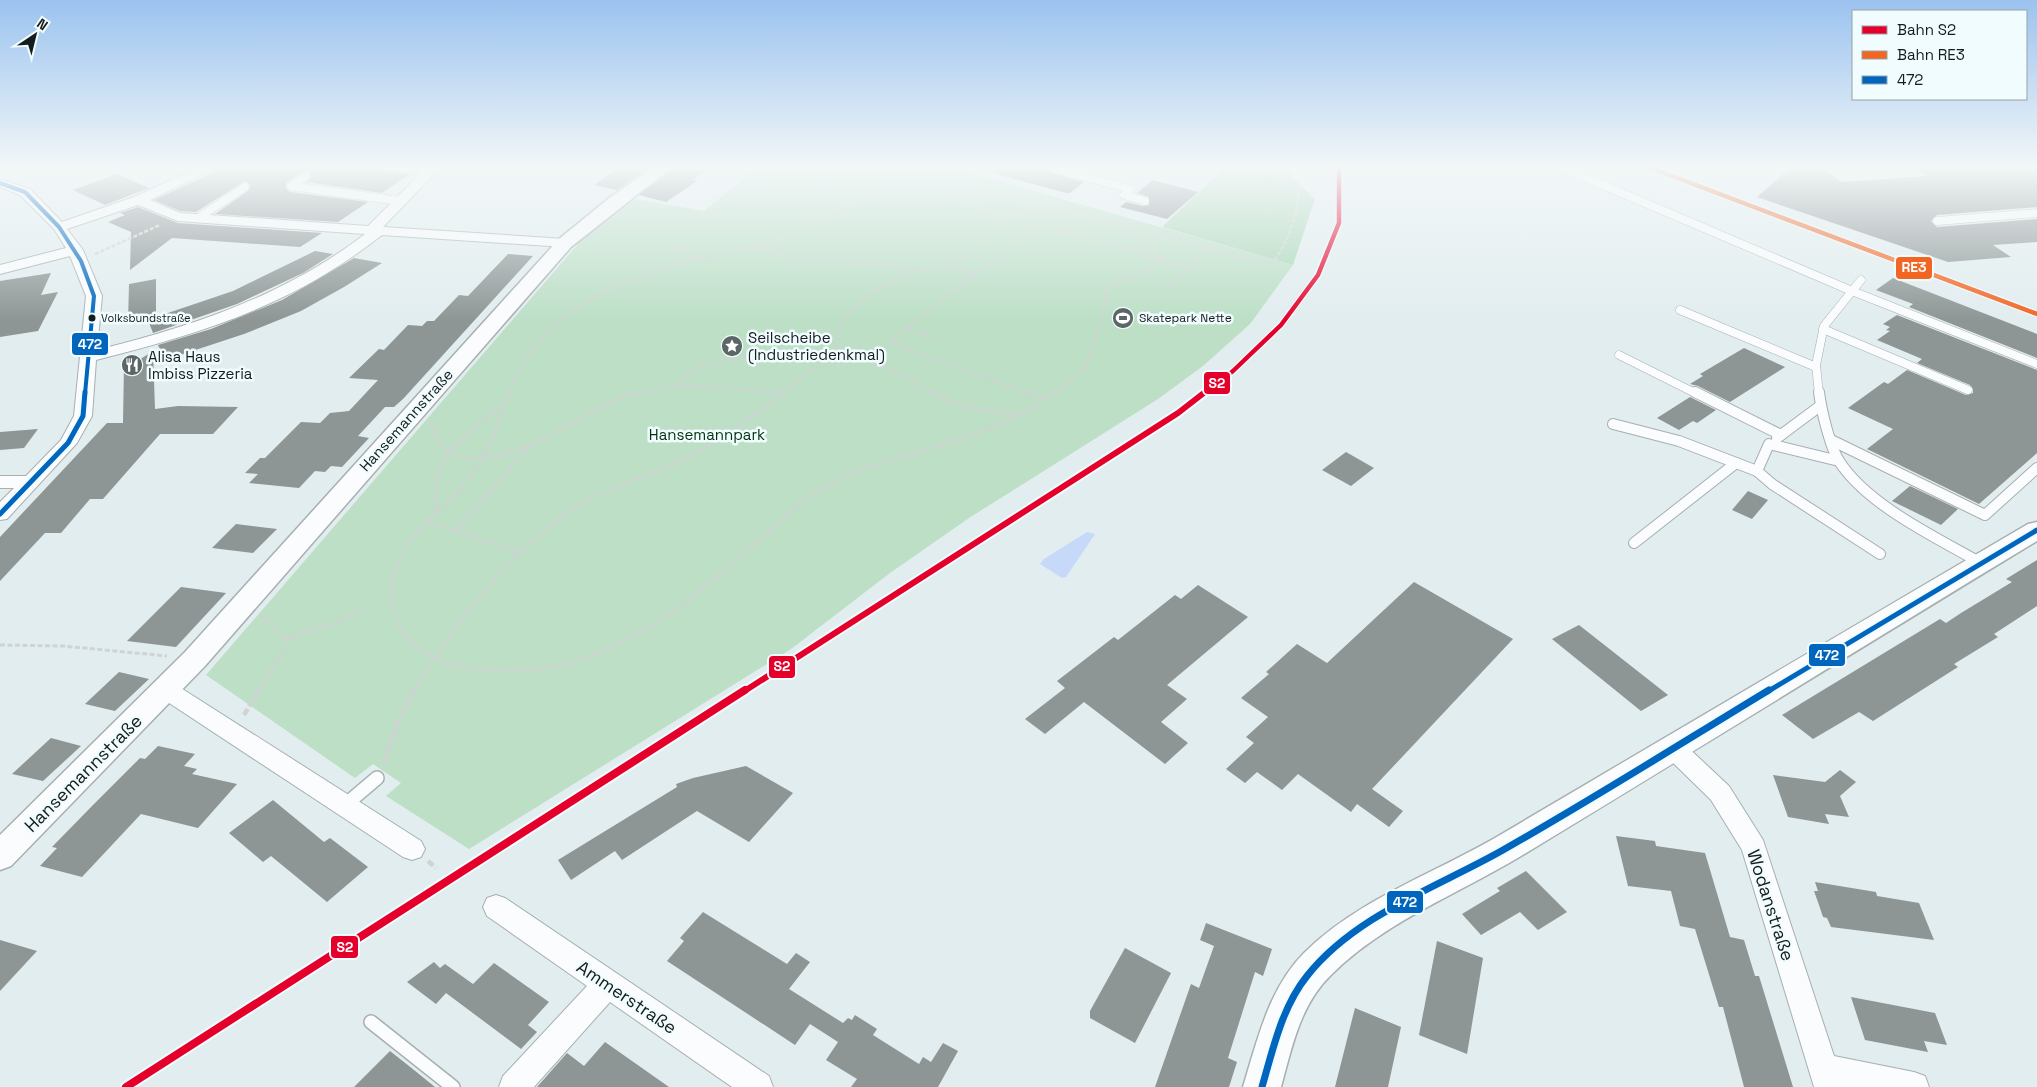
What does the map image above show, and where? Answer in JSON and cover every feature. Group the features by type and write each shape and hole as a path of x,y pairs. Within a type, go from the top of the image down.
{"street":[{"path":"0,514 68,444 83,416 94,296 78,256 59,227 51,219"},
{"path":"59,227 84,219"},
{"path":"210,219 565,243"},
{"path":"88,357 193,329 258,305 321,273 376,229 384,219"},
{"name":"Hansemannstraße","path":"0,856 195,659 565,243 594,219"},
{"path":"0,270 78,256"},
{"path":"0,482 30,482"},
{"path":"1262,1087 1277,1034 1290,1004 1303,981 1331,952 1357,930 1480,864 1672,747 2037,530"},
{"path":"165,689 412,849"},
{"name":"Wodanstraße","path":"1672,747 1720,793 1738,819 1754,848 1826,1078"},
{"name":"Ammerstraße","path":"496,907 758,1087"},
{"path":"514,1087 608,984"},
{"path":"1826,1078 1914,1087"}],"lane":[{"path":"1682,219 1852,291 2037,364"},
{"path":"1937,221 1969,219"},
{"path":"1861,280 1836,308 1823,329 1816,367 1820,406 1839,461 1861,485 1896,514 1981,563"},
{"path":"1680,310 1816,367"},
{"path":"1823,329 1968,390"},
{"path":"1619,354 1781,435"},
{"path":"1757,471 1769,444 1820,406"},
{"path":"1613,424 1679,441 1757,471 1772,484 1880,554"},
{"path":"1831,440 1985,515 2037,468"},
{"path":"1769,444 1839,461"},
{"path":"1634,543 1736,463"},
{"path":"344,806 376,778"},
{"path":"371,1022 453,1087"}],"path":[{"path":"78,256 174,219"},
{"path":"819,219 800,230 752,248 694,260 629,279 598,295 567,316 540,342 524,363 503,406 492,446 485,458 463,490 415,534 400,556 389,592 392,610 399,628 412,644 436,658 474,669 536,669 579,660 618,645 642,632 694,596 792,510 829,484 868,468 979,432 1045,400 1069,384 1086,368 1093,355 1094,339 1104,312 1104,300 1108,290 1127,277 1158,266 1163,260"},
{"path":"954,267 982,240 999,219"},
{"path":"1097,219 1247,260 1274,260 1290,237 1294,219"},
{"path":"1111,223 1141,238 1163,260"},
{"path":"1045,400 888,342 1039,224 1188,267"},
{"path":"674,246 689,253 694,260"},
{"path":"752,248 802,258 876,262 914,270 954,267 976,274"},
{"path":"1169,286 1206,250"},
{"path":"376,778 393,742 406,705 436,658 481,595 518,552 546,527 573,508 600,493 687,458 782,392 836,350 837,330 854,307 886,284 914,270"},
{"path":"907,328 935,338"},
{"path":"836,350 862,355 893,369 957,404 986,411 1018,414"},
{"path":"679,385 685,375 696,369 744,356 796,351 846,364 862,355"},
{"path":"420,404 443,447 460,456 485,458 512,453 619,398 650,389 679,385 782,392"},
{"path":"436,513 437,474 449,451 475,427 503,406"},
{"path":"455,531 475,511 532,444"},
{"path":"427,522 518,552"},
{"path":"240,609 255,612 285,638 336,623 362,610"},
{"path":"232,733 294,635"},
{"path":"0,645 43,643 76,645 195,659"}],"green space":[{"name":"Hansemannpark","path":"609,219 1131,219 1293,265 1250,324 1203,366 1158,399 969,518 890,573 791,649 469,849 386,796 401,783 373,764 355,778 206,675 584,237"},
{"path":"1171,219 1308,219 1293,265 1162,227"}],"water":[{"path":"1087,532 1095,534 1066,577 1062,578 1040,564 1044,559"}],"building":[{"path":"116,219 167,219 178,223 322,233 300,247 172,238 130,270 131,232 108,222"},
{"path":"288,219 343,219 338,222"},
{"path":"1821,219 1933,219 1931,221 1937,227 2037,219 2037,242 1993,245 2011,257 1948,262"},
{"path":"315,251 333,254 303,273 237,304 153,333 148,320 150,319 128,324 129,284 156,279 156,317 233,291"},
{"path":"508,254 533,256 403,399 394,407 385,407 358,436 369,438 342,467 331,466 325,472 315,471 299,488 249,483 258,474 245,473 260,458 265,458 301,422 320,423 330,413 349,411 378,380 349,378 379,349 384,350 408,325 422,326 427,321 434,321 459,295 468,296"},
{"path":"354,258 382,263 301,311 244,334 165,360 158,345 211,329 282,300"},
{"path":"51,273 41,295 58,292 38,331 0,337 0,281"},
{"path":"1893,278 2037,334 2037,358 1909,307 1913,304 1876,290"},
{"path":"1897,315 2037,370 2037,453 1979,504 1867,449 1893,429 1848,408 1884,382 1888,384 1907,370 1966,395 1973,393 1970,385 1917,363 1922,359 1877,340 1890,331 1886,330 1890,327 1883,324"},
{"path":"1744,348 1785,367 1730,402 1690,384 1703,376 1700,374"},
{"path":"153,351 155,409 178,406 238,407 213,434 160,434 103,499 90,499 61,533 45,533 0,581 0,537 107,423 123,423 124,364 139,360"},
{"path":"1690,397 1716,410 1697,423 1693,421 1679,430 1657,418"},
{"path":"38,429 24,448 0,450 0,432"},
{"path":"1346,452 1374,468 1351,486 1322,470"},
{"path":"1910,486 1958,509 1941,525 1892,501"},
{"path":"1748,491 1768,500 1752,519 1732,510"},
{"path":"236,524 277,529 253,553 212,548"},
{"path":"2037,560 2037,606 1994,634 1998,637 1954,664 1958,667 1873,721 1859,712 1813,739 1782,715 1940,619 1946,623 2012,582 2006,579"},
{"path":"1414,582 1513,639 1372,789 1403,811 1389,827 1357,804 1351,812 1298,774 1282,790 1257,772 1245,783 1226,769 1254,743 1246,737 1268,717 1241,698 1269,674 1266,672 1297,644 1327,663"},
{"path":"1198,585 1248,617 1167,685 1187,699 1161,722 1188,743 1165,764 1084,702 1045,734 1025,719 1065,688 1057,681 1114,637 1118,640 1175,595 1181,599"},
{"path":"181,587 226,593 176,647 127,641"},
{"path":"1579,625 1668,695 1641,711 1552,639"},
{"path":"119,672 149,679 115,711 85,704"},
{"path":"51,738 81,746 43,781 12,774"},
{"path":"158,746 195,754 184,766 197,769 192,774 237,784 198,828 141,814 82,877 40,866 57,848 52,847 93,805 140,758 145,759"},
{"path":"746,766 793,793 749,842 697,811 622,860 615,851 571,880 558,860 677,787 676,784 693,778"},
{"path":"1840,770 1856,782 1840,796 1849,817 1825,814 1829,824 1788,817 1773,775 1825,782"},
{"path":"273,800 324,842 330,838 368,867 327,902 271,856 263,862 229,833"},
{"path":"1616,836 1655,841 1656,846 1705,853 1730,937 1744,940 1755,976 1759,976 1793,1087 1744,1087 1723,1007 1719,1007 1695,929 1680,926 1671,891 1628,886"},
{"path":"1526,871 1567,912 1538,930 1520,912 1481,935 1462,914 1500,891 1497,888"},
{"path":"1815,882 1876,892 1877,896 1919,903 1934,940 1831,927 1827,918 1823,917 1814,891 1818,891"},
{"path":"703,912 787,964 796,953 810,962 789,989 843,1023 848,1018 852,1020 855,1015 877,1029 873,1035 919,1064 923,1057 931,1062 943,1043 958,1051 938,1087 851,1087 857,1079 826,1060 838,1042 810,1024 795,1045 667,961 684,941 680,938"},
{"path":"1206,923 1272,949 1263,976 1255,972 1228,1058 1237,1062 1229,1087 1155,1087 1191,984 1199,988 1214,946 1200,940"},
{"path":"0,940 37,951 0,991"},
{"path":"1437,941 1483,958 1467,1054 1419,1035"},
{"path":"1125,948 1171,973 1135,1043 1090,1018 1090,1011"},
{"path":"434,962 440,968 445,964 473,984 494,963 549,1002 528,1025 537,1032 521,1049 446,993 436,1004 407,982"},
{"path":"1851,997 1935,1013 1947,1045 1924,1041 1928,1052 1865,1040"},
{"path":"1355,1008 1401,1027 1388,1087 1335,1087"},
{"path":"605,1042 669,1087 537,1087 567,1053 584,1066"},
{"path":"390,1051 409,1066 435,1087 354,1087"}],"rail line":[{"name":"S2","path":"126,1087 1178,413 1233,371 1281,325 1318,275 1339,219"},
{"name":"RE3","path":"1785,219 2037,314"}],"transit line":[{"name":"472","path":"0,514 68,443 83,416 94,296 81,261 59,227 51,219"},
{"name":"472","path":"1262,1087 1282,1021 1297,990 1318,963 1339,944 1385,913 1510,846 2037,530"}],"place":[{"name":"Volksbundstraße","path":"92,318"},
{"name":"Skatepark Nette","path":"1123,318"},
{"name":"Seilscheibe (Industriedenkmal)","path":"732,346"},
{"name":"Alisa Haus Imbiss Pizzeria","path":"132,365"}]}
